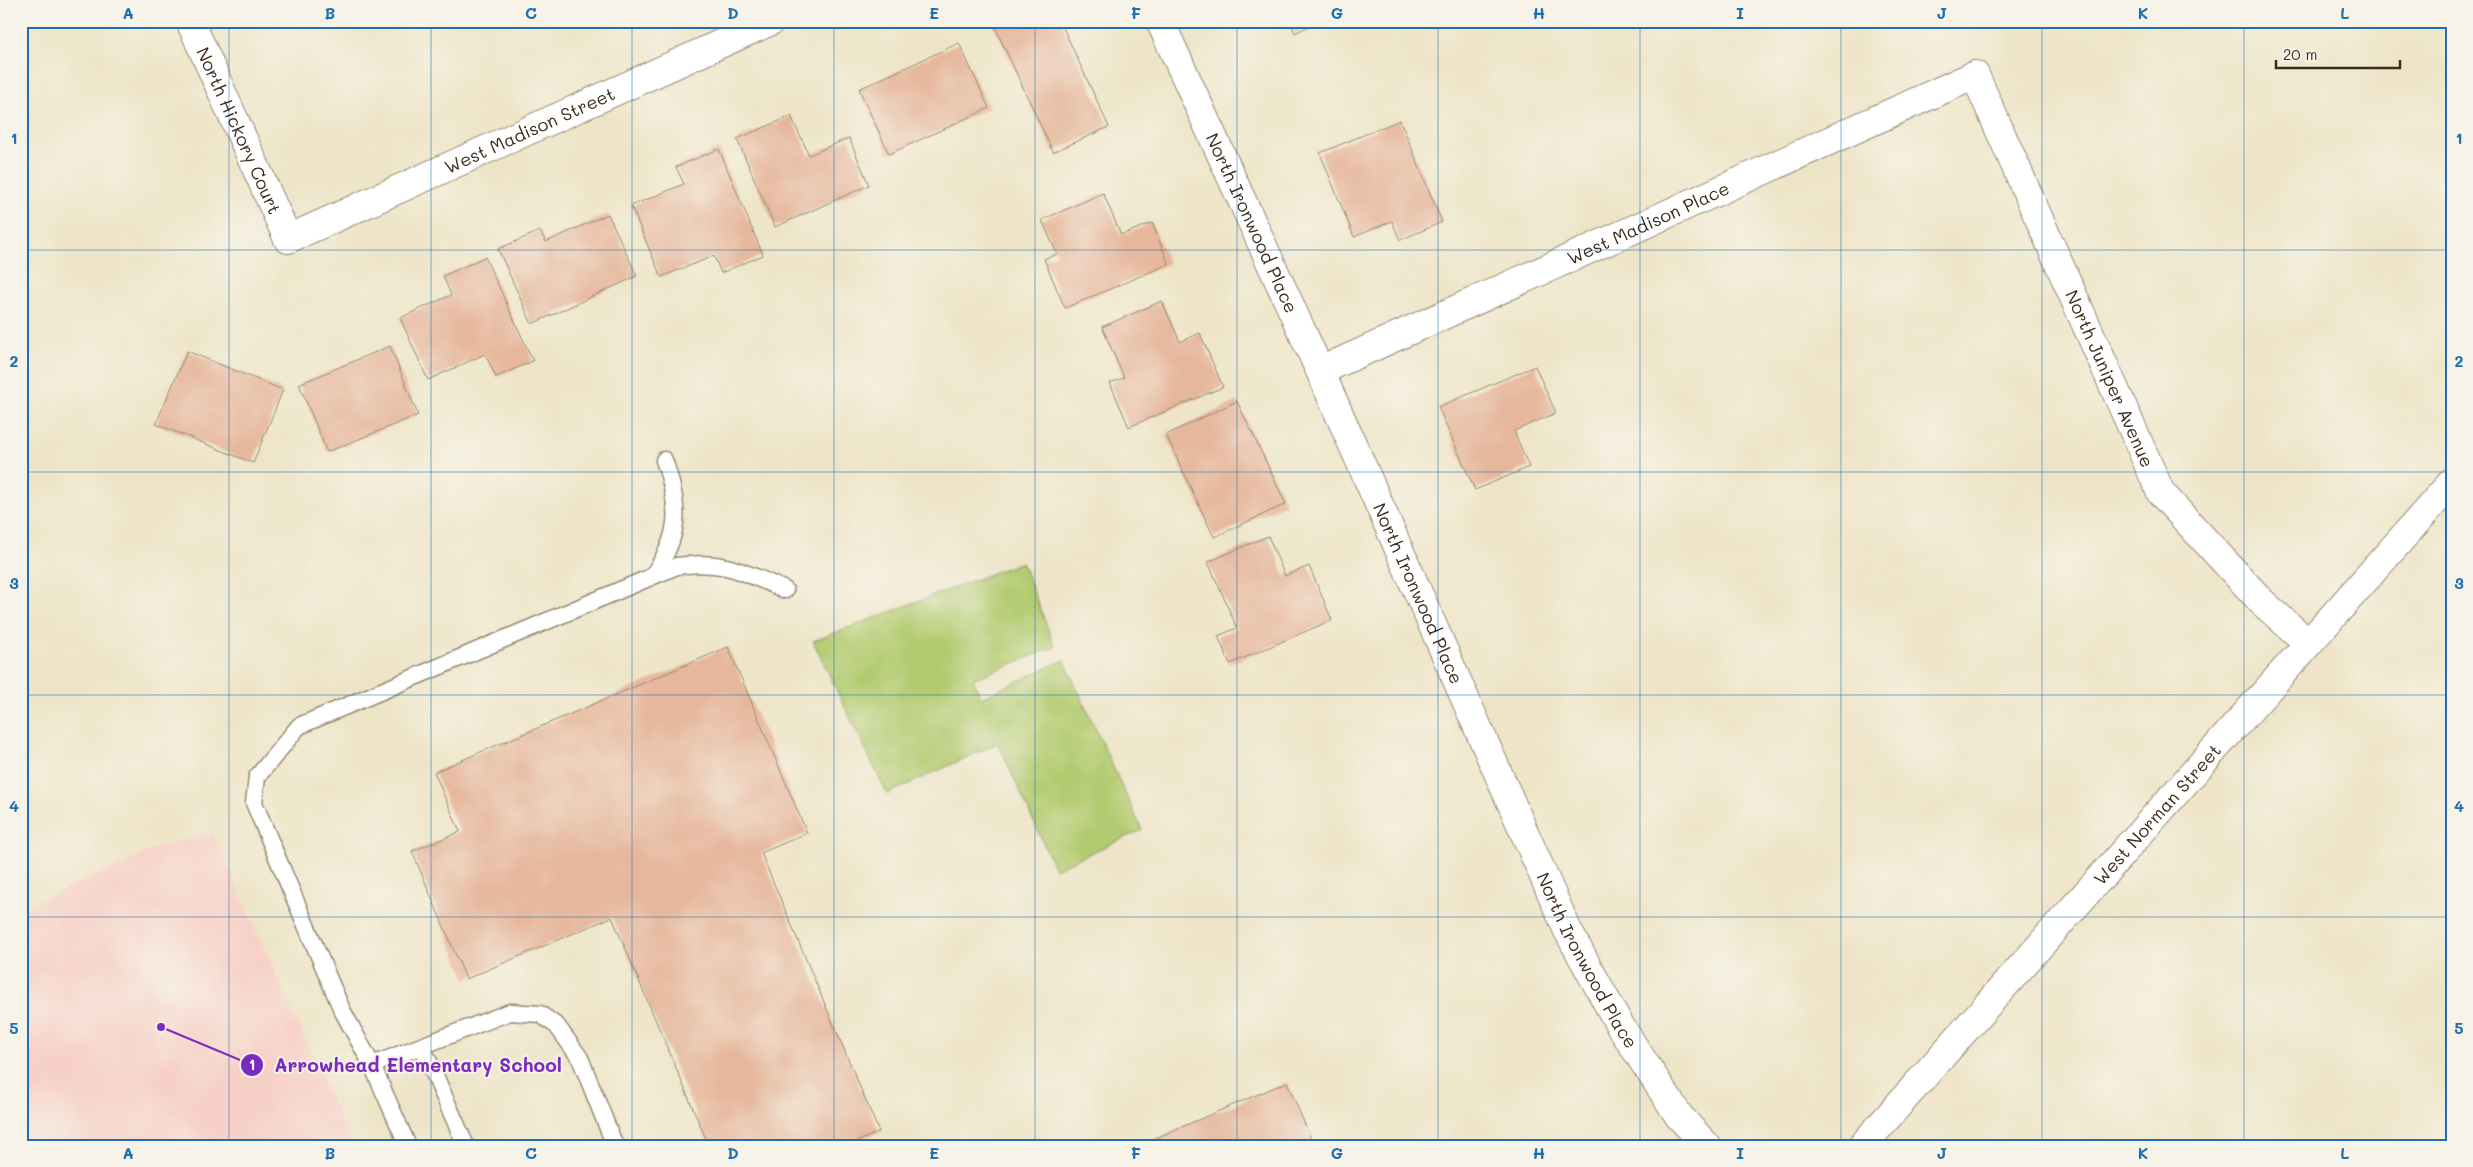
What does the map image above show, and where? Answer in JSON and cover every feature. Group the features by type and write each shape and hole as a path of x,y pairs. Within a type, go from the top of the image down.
{"street":[{"name":"North Hickory Court","path":"190,21 288,239"},
{"name":"West Madison Street","path":"288,239 771,21"},
{"name":"North Ironwood Place","path":"1160,21 1320,371 1568,931 1629,1039 1680,1116 1707,1146"},
{"name":"West Madison Place","path":"1320,371 1975,75"},
{"name":"North Juniper Avenue","path":"1975,75 2161,493 2262,602 2307,642"},
{"name":"West Norman Street","path":"1862,1146 2307,642 2452,482"}],"lane":[{"path":"652,576 665,558 672,543 676,521 676,501 664,460"},
{"path":"408,1146 372,1065 342,1010 254,803 257,777 299,726 677,566 697,563 720,564 784,590"},
{"path":"372,1065 510,1012 540,1014 557,1026 580,1058 615,1146"},
{"path":"422,1046 466,1146"}],"shaded area":[{"path":"213,832 352,1146 21,1146 21,909 158,847"}],"green space":[{"path":"1022,562 1055,647 973,679 981,698 1064,660 1142,830 1055,869 998,743 887,794 813,641"}],"building":[{"path":"992,21 1060,21 1109,127 1053,152"},
{"path":"1290,21 1319,21 1295,33"},
{"path":"959,43 989,108 889,154 859,89"},
{"path":"791,116 809,155 849,138 869,185 775,227 737,139"},
{"path":"1400,120 1442,222 1400,240 1392,221 1354,237 1320,153"},
{"path":"719,149 763,255 721,273 714,256 661,277 631,206 684,184 676,167"},
{"path":"1103,193 1121,235 1152,223 1169,264 1065,308 1044,259 1057,254 1042,220"},
{"path":"608,214 637,276 532,324 498,249 540,231 546,242"},
{"path":"485,257 533,361 496,377 485,354 428,380 400,318 451,295 443,276"},
{"path":"1162,301 1180,342 1200,333 1223,387 1129,427 1110,383 1124,378 1102,327"},
{"path":"390,346 418,415 327,452 299,384"},
{"path":"187,351 283,390 253,463 156,424"},
{"path":"1535,366 1556,413 1514,431 1529,467 1475,490 1438,407"},
{"path":"1237,401 1286,504 1214,537 1166,435"},
{"path":"1268,536 1285,576 1309,566 1332,620 1230,664 1218,636 1237,628 1208,562"},
{"path":"728,647 807,833 761,853 879,1132 847,1146 709,1146 612,917 466,979 412,851 460,832 434,772"},
{"path":"1287,1082 1314,1146 1137,1146"}],"place":[{"name":"Arrowhead Elementary School","path":"161,1027"}]}
